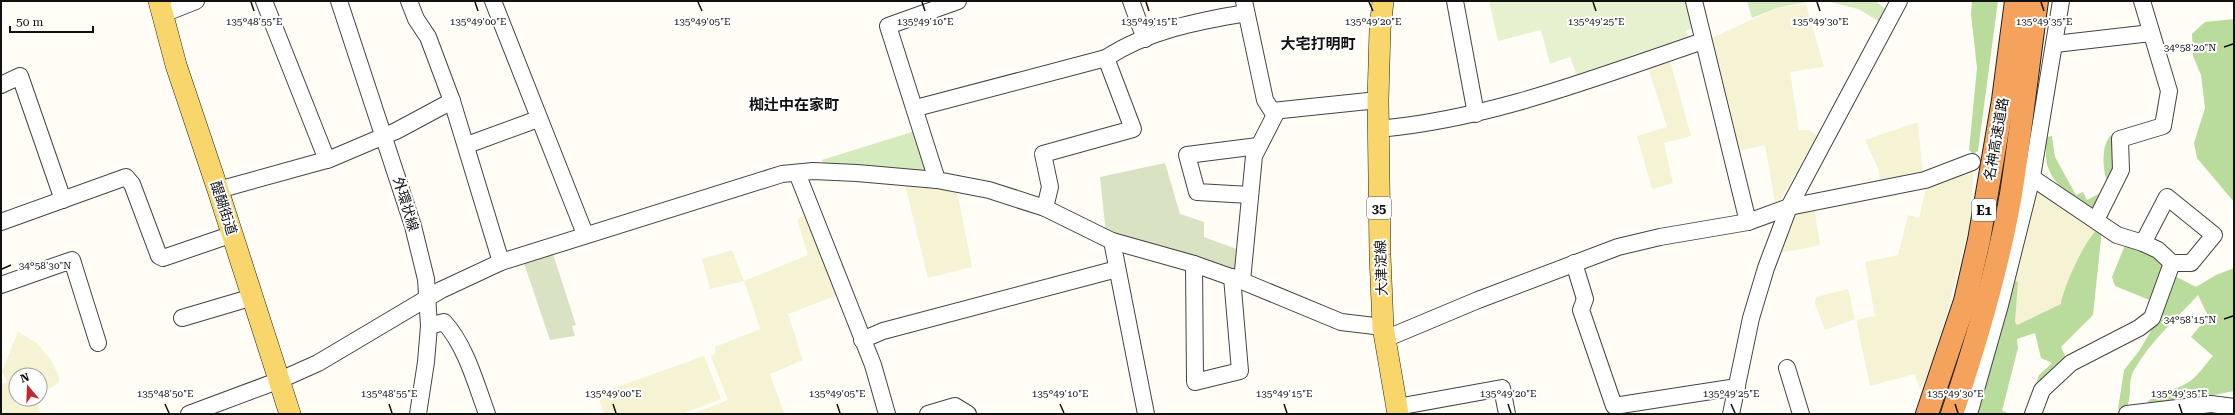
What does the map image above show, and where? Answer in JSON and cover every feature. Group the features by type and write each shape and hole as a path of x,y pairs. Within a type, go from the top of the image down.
{"highway":[{"name":"名神高速道路","path":"1927,414 1965,302 1979,240 2003,100 2016,1"},
{"name":"名神高速道路","path":"1952,414 1972,354 2011,195 2037,1"}],"main road":[{"name":"大津淀線","path":"1383,1 1380,29 1378,129 1384,333 1397,410"},
{"name":"醍醐街道","path":"161,7 176,65 233,234 290,414"}],"street":[{"path":"161,7 196,1"},
{"path":"264,1 327,160"},
{"name":"外環状線","path":"339,1 385,136 413,226 426,279 429,298 429,326 426,362 418,414"},
{"path":"409,1 416,19 428,37 452,101 467,145 501,262"},
{"path":"493,1 538,119 585,234"},
{"path":"937,180 916,108 888,26 958,1"},
{"path":"1131,1 1145,39"},
{"path":"1455,1 1476,114"},
{"path":"1694,1 1748,222"},
{"path":"1731,414 1751,318 1766,268 1789,207 1899,1"},
{"path":"1969,414 2000,305 2030,176 2055,44 2061,1"},
{"path":"2096,220 2121,170 2120,139 2163,126 2169,91 2142,1"},
{"path":"916,108 1106,58 1126,45 1245,7 1265,100 1272,111 1378,100"},
{"path":"2055,44 2151,33"},
{"path":"1378,129 1409,126 1476,114 1537,97 1703,41"},
{"path":"1045,208 1050,187 1043,154 1133,129 1106,58"},
{"path":"1,85 20,76 63,200"},
{"path":"218,190 327,160 385,136 452,101"},
{"path":"1194,264 1195,382 1240,371 1237,279 1250,195 1254,156 1277,111"},
{"path":"467,145 538,119"},
{"path":"1250,195 1197,192 1187,155 1258,146"},
{"path":"189,414 280,380 318,363 441,290 501,262 585,234 782,174 813,170 937,180 989,190 1045,208 1112,241 1194,264 1237,279 1341,322 1384,333 1478,300 1618,247 1660,237 1748,222 1789,207 1925,180 1972,162"},
{"path":"797,173 846,295 862,340 873,364 887,414"},
{"path":"2030,176 2117,235 2143,243 2158,250 2172,263 2191,263 2214,235 2167,197 2143,243"},
{"path":"1,222 126,177 132,184 158,256 163,258 233,234"},
{"path":"1112,241 1146,414"},
{"path":"1,285 72,260 98,343"},
{"path":"1574,263 1585,298 1581,310 1614,406 1737,387"},
{"path":"2033,414 2042,390 2071,363 2139,328 2152,318 2172,263"},
{"path":"862,340 884,330 1117,269"},
{"path":"182,318 253,297"},
{"path":"429,326 444,322 450,329 470,368 487,414"},
{"path":"1787,368 1801,414"},
{"path":"1397,410 1502,388 1507,414"},
{"path":"2127,414 2211,404 2234,407"},
{"path":"928,414 955,406 968,414"}],"shaded area":[{"path":"1806,4 1824,67 1790,72 1799,130 1808,130 1817,135 1776,208 1765,145 1735,152 1709,39 1780,7"},
{"path":"1669,57 1691,136 1664,143 1673,183 1652,189 1637,136 1667,127 1647,64"},
{"path":"1918,122 1923,177 1882,186 1878,168 1865,140"},
{"path":"1974,166 1970,223 1946,316 1929,372 1920,390 1915,374 1870,386 1856,320 1875,316 1865,262 1898,255 1908,215 1919,218 1928,181"},
{"path":"904,181 956,187 972,267 928,278"},
{"path":"2036,185 2098,229 2089,239 2079,257 2062,296 2062,304 2016,325 2014,281"},
{"path":"1814,207 1820,245 1780,253 1795,209"},
{"path":"809,214 840,294 788,314 803,360 770,374 784,413 692,414 728,400 711,357 715,353 715,347 760,329 744,281 808,255 797,219"},
{"path":"732,250 744,281 710,289 702,259"},
{"path":"1848,289 1855,319 1825,330 1815,304 1816,297"},
{"path":"18,332 37,343 51,360 59,377 59,382 48,390 48,367 8,367 8,407 39,407 41,414 1,414 1,384 7,382 2,371"},
{"path":"704,356 721,399 681,414 604,414 597,394"}],"green space":[{"path":"1489,1 1688,1 1695,27 1686,31 1688,38 1577,75 1570,57 1550,64 1541,30 1498,41"},
{"path":"1747,1 1814,1 1780,7 1752,18"},
{"path":"1827,1 1875,1 1887,10 1880,22 1858,9"},
{"path":"1972,1 1998,1 1978,151 1973,154 1969,150 1977,68 1971,14"},
{"path":"2234,19 2234,202 2197,158 2194,143 2205,108 2201,75 2193,56 2192,34 2205,22"},
{"path":"915,131 927,174 823,166 822,160"},
{"path":"2114,133 2117,134 2120,169 2108,184 2104,172 2104,149 2109,137"},
{"path":"2052,136 2055,157 2076,195 2083,192 2087,200 2102,192 2102,204 2089,209 2066,192 2053,178 2046,162 2046,141 2047,137"},
{"path":"1165,163 1180,214 1204,222 1204,237 1242,251 1241,272 1106,234 1100,177"},
{"path":"2098,229 2102,230 2093,315 2061,347 2068,362 2034,389 2039,375 2052,363 2041,358 2035,333 2017,339 2018,348 2002,411 2011,414 1974,414 2014,281 2018,282 2015,322 2017,325 2061,304 2062,297 2075,264 2087,242"},
{"path":"2125,245 2159,257 2166,268 2152,301 2115,286 2112,277"},
{"path":"552,251 576,325 572,326 575,336 550,340 523,260"},
{"path":"2234,268 2234,391 2143,409 2151,398 2191,381 2213,356 2191,337 2208,316 2198,295 2155,340 2140,360 2132,375 2128,404 2122,413 2118,409 2124,370 2139,351 2155,324 2173,275 2196,287 2216,275"}],"district":[{"name":"大宅打明町","path":"1318,44"},
{"name":"椥辻中在家町","path":"794,105"}]}
